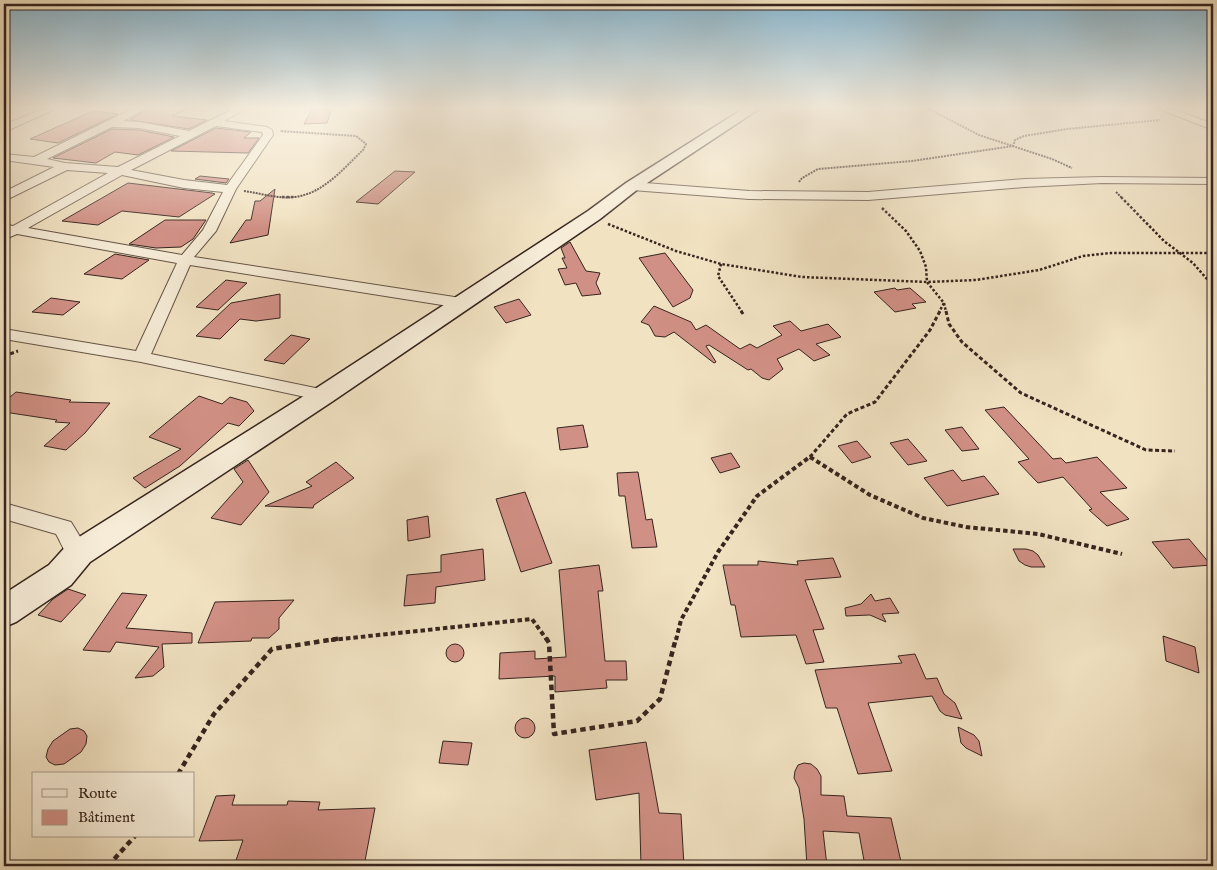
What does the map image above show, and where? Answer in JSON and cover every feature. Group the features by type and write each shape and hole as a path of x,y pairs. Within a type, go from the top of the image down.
{"main road":[{"path":"4,612 60,575 79,553 324,395 588,218 632,186 692,148"}],"street":[{"path":"36,160 61,148"},
{"path":"7,232 169,148"},
{"path":"140,357 185,260 209,231 230,189 259,148"},
{"path":"4,157 36,160 65,166 120,172 184,184 230,189"},
{"path":"4,197 65,166"},
{"path":"632,186 749,195 868,196 1024,183 1102,180 1213,181"},
{"path":"7,232 461,303"},
{"path":"4,334 140,357 324,395"},
{"path":"4,512 63,528 79,553"}],"path":[{"path":"230,189 293,197 312,193 332,180 364,148"},
{"path":"790,196 802,178 818,169 912,161 1002,148"},
{"path":"868,196 906,231 923,259 926,267 927,282 944,303 949,324 962,342 1021,393 1146,450 1175,451"},
{"path":"588,218 615,226 676,251 721,264 802,277 894,279 927,282 976,280 1039,270 1083,256 1110,253 1213,253"},
{"path":"721,264 718,276 742,314"},
{"path":"179,772 214,714 272,649 319,641 532,619 549,644 554,734 637,721 660,699 682,620 718,552 757,496 810,457 847,414 875,402 930,330 944,303"},
{"path":"810,457 870,495 923,518 966,526 1038,534 1122,554"},
{"path":"108,866 133,838"}],"building":[{"path":"74,148 153,148 138,155 115,152 96,163 53,158"},
{"path":"178,148 252,148 248,153 171,151"},
{"path":"395,171 415,172 378,204 356,202"},
{"path":"200,176 229,179 226,183 195,179"},
{"path":"128,183 215,194 179,217 122,211 98,225 62,221"},
{"path":"275,189 268,235 230,243 246,220 251,220 255,201 260,201"},
{"path":"165,220 206,220 193,239 181,247 156,248 129,244"},
{"path":"570,242 586,271 600,273 596,283 601,294 582,296 576,283 565,285 558,269 567,268 562,258 565,258 561,248"},
{"path":"665,253 693,290 690,298 673,307 639,258"},
{"path":"115,254 149,260 122,279 84,274"},
{"path":"226,280 247,283 218,310 196,307"},
{"path":"895,288 897,290 910,288 926,302 912,304 916,308 895,312 874,292"},
{"path":"280,294 280,318 256,321 240,319 220,339 196,336 231,303"},
{"path":"51,298 80,302 63,315 32,312"},
{"path":"519,299 531,315 506,323 494,307"},
{"path":"654,306 691,322 696,330 706,325 740,349 750,344 757,348 782,335 773,326 790,321 801,331 828,324 841,337 816,344 830,355 814,361 799,349 777,359 783,369 769,380 762,378 751,369 748,370 709,345 706,346 716,362 714,363 674,332 665,337 655,336 649,325 641,322"},
{"path":"291,335 310,339 284,364 264,360"},
{"path":"16,392 71,400 69,402 110,403 85,433 66,450 44,446 70,423 4,412 4,402"},
{"path":"199,396 222,404 230,397 247,402 254,411 239,426 228,423 180,466 145,488 133,478 181,449 149,437"},
{"path":"1004,407 1053,459 1061,458 1066,463 1097,457 1127,488 1100,492 1129,519 1107,526 1089,510 1092,509 1063,477 1038,483 1018,462 1029,459 985,410"},
{"path":"583,425 588,447 560,450 557,428"},
{"path":"962,427 979,449 962,451 945,430"},
{"path":"908,439 927,461 908,465 890,443"},
{"path":"857,441 871,457 852,463 838,446"},
{"path":"731,453 740,467 720,473 711,458"},
{"path":"248,460 269,492 241,525 211,518 243,482 234,469"},
{"path":"336,462 354,478 314,505 313,508 265,506 312,486 306,482"},
{"path":"953,470 962,481 984,476 999,494 947,506 924,478"},
{"path":"638,472 646,520 652,519 657,547 632,548 625,496 619,496 617,473"},
{"path":"525,492 552,563 521,572 496,499"},
{"path":"428,516 430,537 408,541 407,520"},
{"path":"1189,539 1211,565 1173,568 1152,542"},
{"path":"483,549 485,580 436,587 435,603 404,606 407,575 441,572 441,555"},
{"path":"1013,549 1033,551 1038,555 1045,567 1025,565 1019,561"},
{"path":"833,558 841,577 805,580 824,629 813,630 824,662 806,664 796,635 741,637 735,605 731,605 723,565 758,565 758,561 798,565 797,561"},
{"path":"599,565 603,591 598,591 605,661 626,661 627,680 606,680 607,688 555,692 555,676 499,679 500,653 535,651 535,659 566,657 559,570"},
{"path":"68,589 86,595 61,622 38,615 53,599"},
{"path":"122,593 147,595 126,628 192,633 192,643 162,644 164,667 153,676 135,678 159,647 116,642 110,652 83,650"},
{"path":"871,594 875,601 890,598 899,613 882,614 886,622 870,615 846,616 845,608 861,604"},
{"path":"294,600 279,618 279,629 269,638 252,638 251,641 198,643 215,602"},
{"path":"1163,636 1195,647 1199,673 1166,661"},
{"path":"451,644 459,644 464,649 462,660 451,662 446,657 446,649"},
{"path":"915,654 926,679 937,678 944,694 955,703 962,719 945,715 940,711 932,696 868,703 892,771 858,774 837,708 826,708 815,670 902,663 898,656"},
{"path":"521,718 529,718 535,724 535,732 529,738 521,738 515,732 515,724"},
{"path":"958,727 974,735 979,741 982,756 966,748 961,743"},
{"path":"78,728 84,731 87,736 86,744 81,752 64,764 55,765 49,762 46,757 53,741 70,729"},
{"path":"443,741 472,743 468,765 439,763"},
{"path":"646,742 659,813 681,814 684,866 641,866 639,793 596,800 589,750"},
{"path":"804,763 811,764 821,776 821,795 844,796 847,816 891,818 902,866 865,866 859,833 823,831 827,866 807,866 804,819 799,788 794,778 798,765"},
{"path":"235,795 232,805 287,805 288,801 320,802 318,810 375,808 364,866 234,866 243,840 199,841 216,796"}]}
